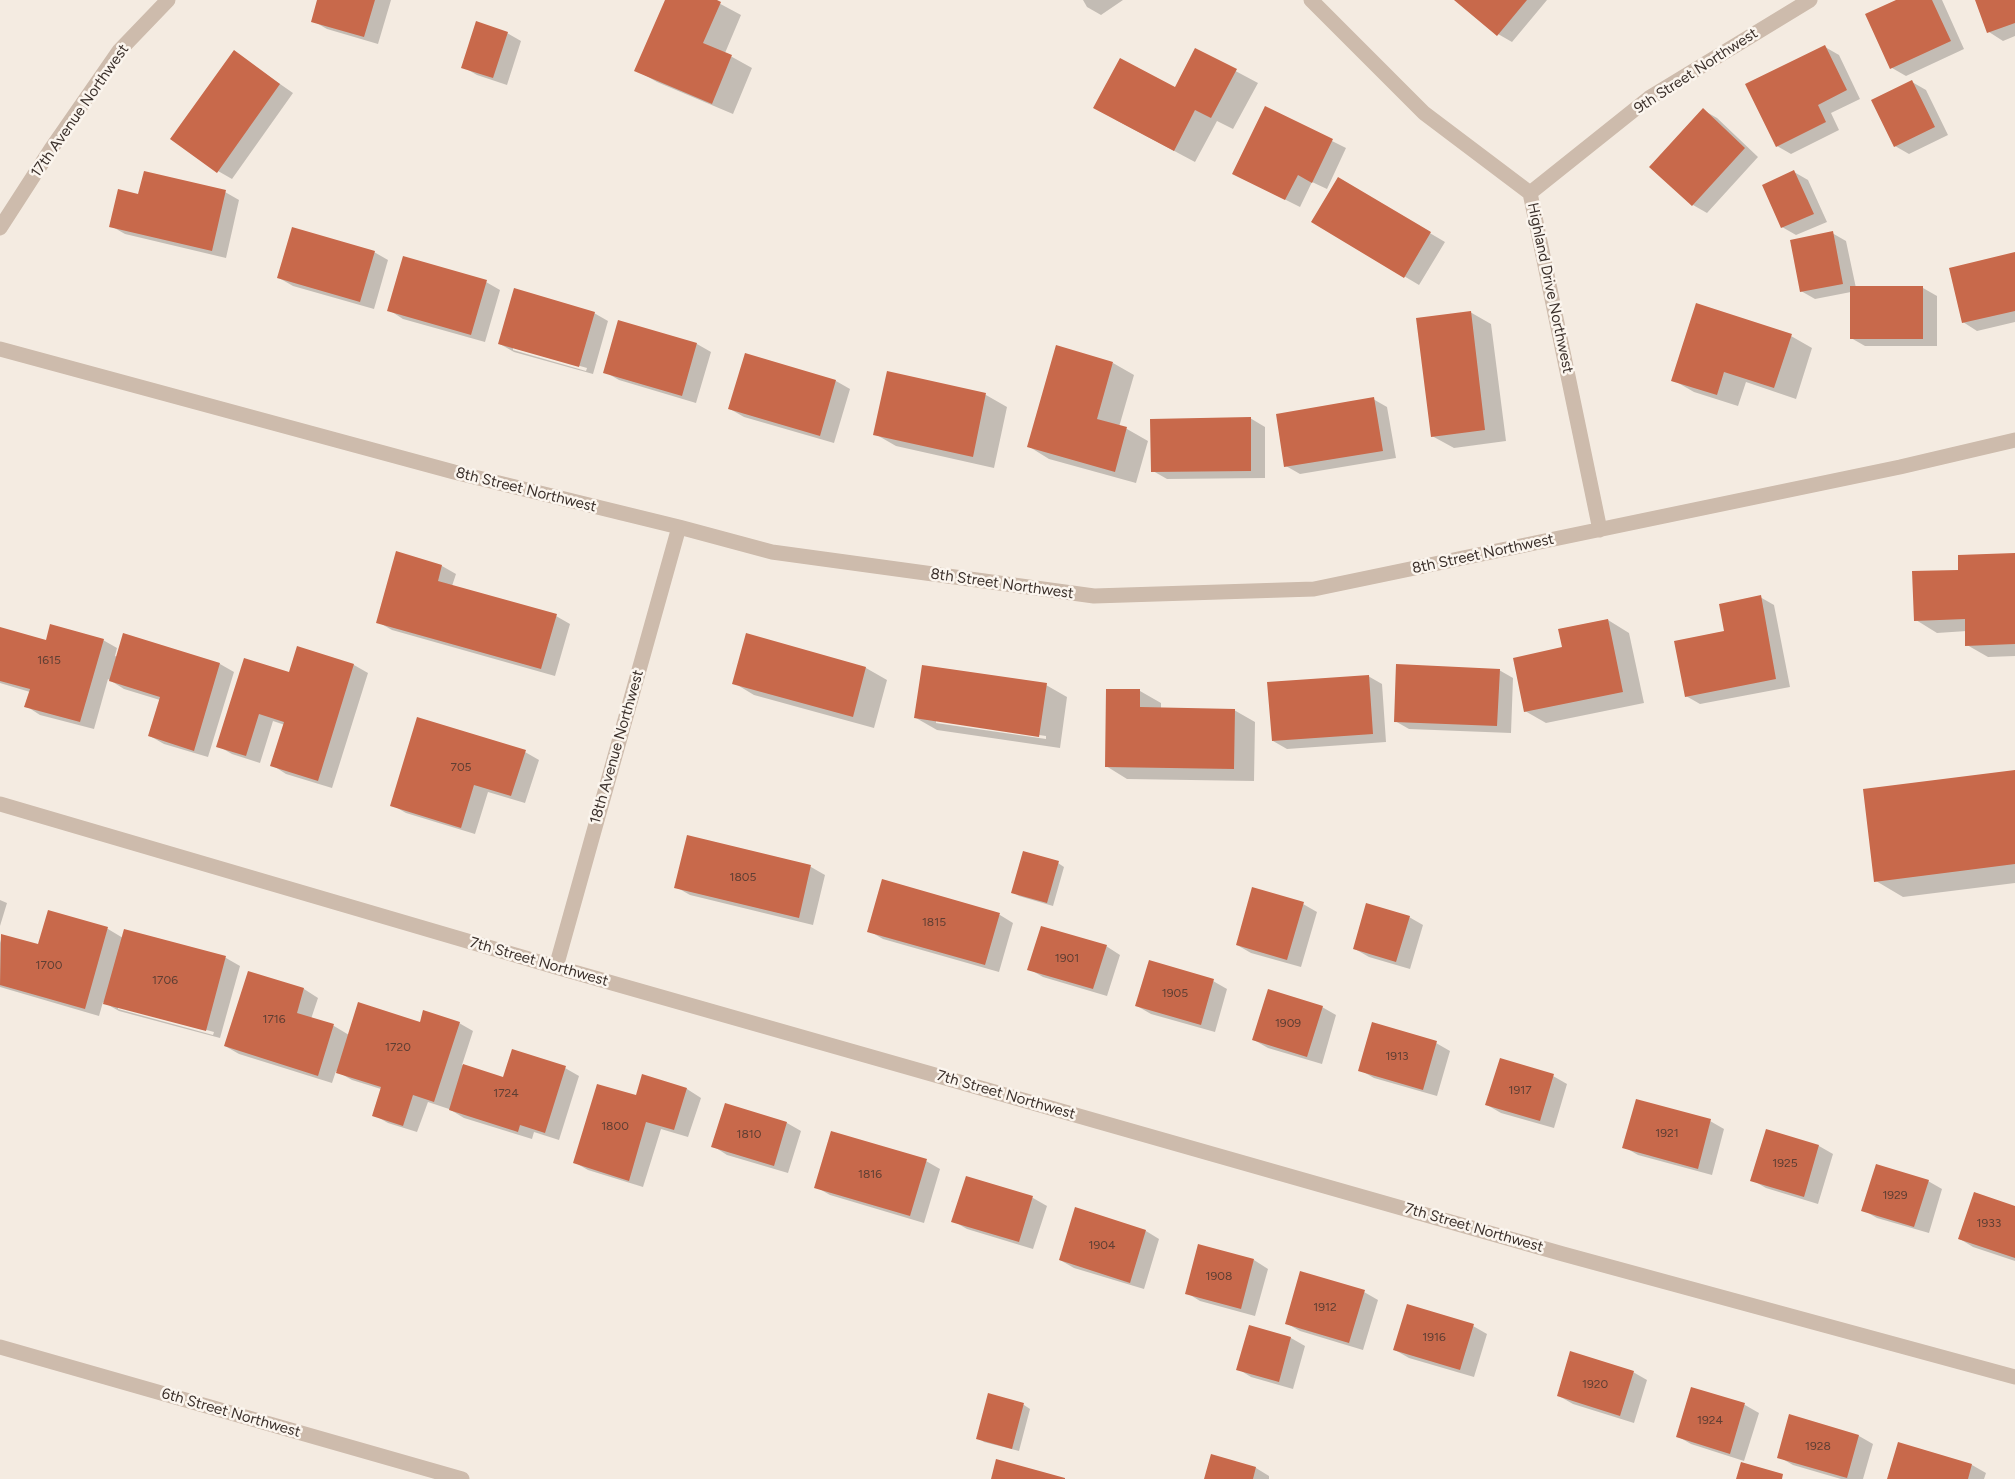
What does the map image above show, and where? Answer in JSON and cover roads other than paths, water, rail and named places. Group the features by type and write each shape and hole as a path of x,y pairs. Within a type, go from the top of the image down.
{"street":[{"name":"17th Avenue Northwest","path":"0,228 119,51 168,0"},
{"name":"Highland Drive Northwest","path":"1311,0 1424,113 1530,194 1600,530"},
{"name":"9th Street Northwest","path":"1530,194 1649,98 1810,0"},
{"name":"8th Street Northwest","path":"0,349 454,472 772,552 1094,596 1314,589 1900,467 2015,440"},
{"name":"18th Avenue Northwest","path":"556,967 679,527"},
{"name":"7th Street Northwest","path":"0,804 556,967 1563,1254 2015,1377"},
{"name":"6th Street Northwest","path":"0,1347 462,1479"}]}
